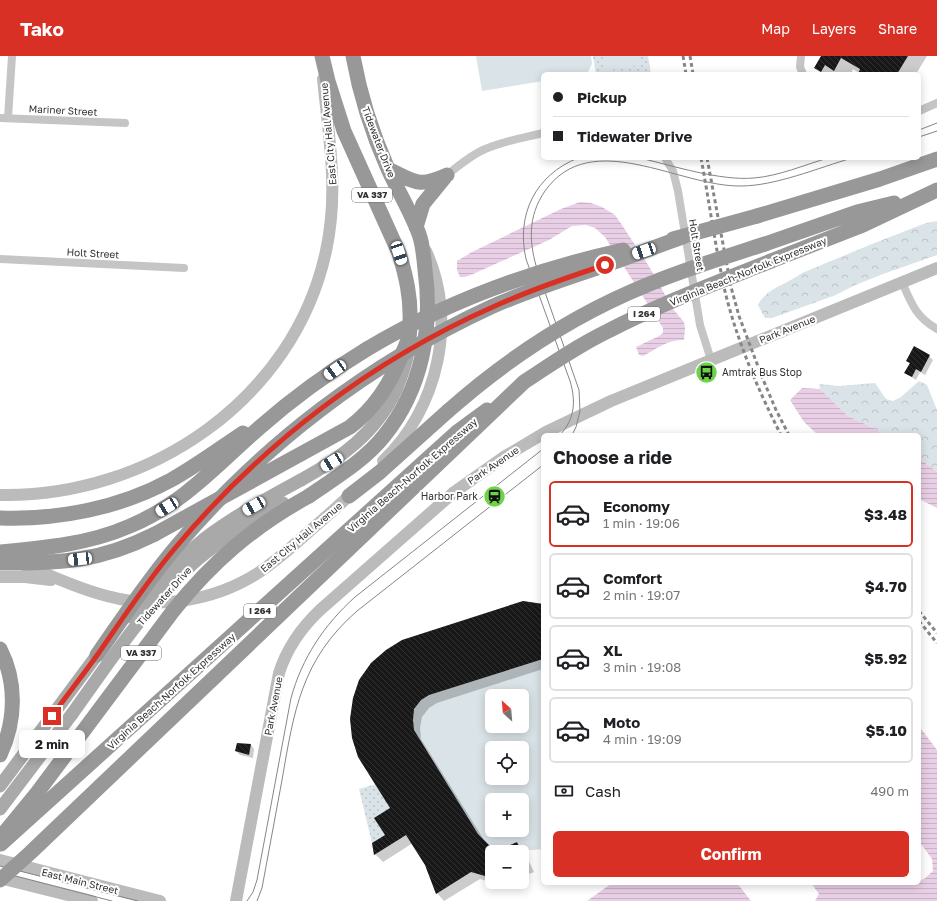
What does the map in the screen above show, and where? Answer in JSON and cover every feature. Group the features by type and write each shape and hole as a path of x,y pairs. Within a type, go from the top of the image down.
{"highway":[{"name":"Tidewater Drive","path":"322,56 328,81 344,131 391,235 403,266 409,293 409,336"},
{"name":"Tidewater Drive","path":"305,489 336,478 361,459 384,436 402,410 416,382 423,352 428,308 426,277 418,232 388,169 368,118 353,56"},
{"path":"97,655 162,564 207,512 239,479 269,451 310,417 381,366 412,348 493,306 542,286 683,237 866,183 937,160"},
{"path":"388,169 411,180 422,183 433,181 447,175"},
{"path":"418,232 423,204 447,175"},
{"path":"349,496 380,472 483,381 523,351 563,326 595,309 665,278 857,212 933,192"},
{"name":"Virginia Beach-Norfolk Expressway","path":"0,845 457,432 524,382 569,352 607,331 686,295 863,225 933,192"},
{"path":"0,552 65,545 97,538 131,526 160,511 197,485 260,427 324,377 367,349 421,320 460,302 501,286 601,255 683,237"},
{"name":"VA 337","path":"0,564 63,561 94,557 120,549 155,534 350,427 367,413 383,394 392,378 409,336"},
{"path":"0,879 30,853 524,382"},
{"path":"0,518 27,518 68,514 110,504 140,494 184,473 291,402"},
{"name":"VA 337","path":"0,838 37,793 173,611 194,586 227,552 280,513 305,489"},
{"path":"0,649 8,667 13,701 8,734 0,755"}],"main road":[{"name":"East City Hall Avenue","path":"0,496 34,495 69,490 119,477 153,462 184,445 216,423 250,391 278,360 294,333 311,299 322,266 329,233 333,198 333,175 322,56"},
{"name":"East City Hall Avenue","path":"0,555 67,583 107,596 142,602 181,600 215,593 247,579 269,566 349,496 386,459 407,432 423,404 435,369 441,335 442,311 436,277 418,232"},
{"name":"Park Avenue","path":"544,433 579,415 937,268"},
{"name":"Tidewater Drive","path":"0,809 143,618 165,591 188,568 215,546 243,526 305,489 332,462 365,435 379,419 391,400 400,381 408,354 409,336"},
{"name":"Park Avenue","path":"236,901 279,673 291,645 306,623 439,505 504,457 541,435"},
{"name":"Tidewater Drive","path":"0,786 97,655 182,558 235,517 305,489"},
{"path":"0,577 25,577 67,583"},
{"name":"East Main Street","path":"0,860 160,901"},
{"name":"East Main Street","path":"0,879 92,901"}],"street":[{"path":"4,118 12,56"},
{"path":"801,56 800,67 802,72"},
{"path":"921,110 937,103"},
{"name":"Mariner Street","path":"4,118 125,123"},
{"path":"447,175 482,150 541,134"},
{"name":"Holt Street","path":"666,160 673,171 678,191 700,325 710,360"},
{"name":"Holt Street","path":"0,259 184,268"},
{"path":"902,282 914,309 924,321 937,329"}],"green space":[{"path":"476,56 591,56 592,64 588,72 541,72 541,81 482,91"},
{"path":"593,56 648,56 651,72 596,72"},
{"path":"603,56 638,56 640,65 605,71"},
{"path":"937,221 937,255 883,274 853,286 836,295 772,318 765,318 758,305 766,294 802,273 926,223"},
{"path":"919,381 927,385 937,410 937,472 921,460 921,433 881,433 876,429 848,416 820,389 819,384 839,386 875,383 886,399 893,401 901,397"},
{"path":"523,601 541,604 541,849 529,850 529,845 485,845 485,859 471,872 436,894 425,865 406,835 374,855 372,843 385,835 374,818 390,808 350,719 353,698 359,680 371,663 386,650 402,640"},
{"path":"376,784 390,808 385,835 372,843 359,789"}],"shaded area":[{"path":"580,202 591,203 602,207 615,215 650,268 673,309 684,322 684,340 673,341 643,356 639,355 636,347 659,336 663,333 663,328 605,237 595,228 586,225 572,226 549,240 473,274 460,277 457,270 457,261 472,252 561,209"},
{"path":"802,388 820,389 848,416 876,429 881,433 816,433 804,422 790,400"},
{"path":"921,460 937,472 937,508 921,500"},
{"path":"921,729 937,750 937,901 815,901 819,894 812,885 921,885 921,880 924,879 933,871 932,859 921,844"},
{"path":"609,885 739,885 751,901 587,901"}],"building":[{"path":"821,56 908,56 898,72 859,72 860,69 841,58 834,71 825,65 821,72 814,68"},
{"path":"914,346 930,355 921,372 916,369 912,377 904,373 910,363 906,361"},
{"path":"523,601 541,604 541,660 429,695 421,700 414,709 414,730 478,834 489,845 485,845 485,876 471,872 436,894 425,865 406,835 374,855 372,843 385,835 374,818 390,808 358,757 352,738 350,719 353,698 359,680 371,663 386,650 402,640"},
{"path":"237,743 251,744 249,755 235,751"},
{"path":"517,842 518,845 510,845"}],"tram line":[{"path":"921,129 937,123"},
{"path":"921,136 937,131"},
{"path":"562,433 569,423 573,410 572,388 526,259 524,227 532,198 540,186 550,175 563,165 574,160"},
{"path":"648,160 712,175 741,178 754,178 773,175 822,160"},
{"path":"573,433 580,411 579,390 538,272 533,251 531,231 535,211 545,191 564,172 586,163 611,161 637,164 717,184 741,186 782,180 846,160"},
{"path":"247,901 253,892 257,880 291,698 301,669 316,643 333,619 355,597 541,451"},
{"path":"257,901 262,888 286,755 296,709 303,688 323,648 357,611 541,467"},
{"path":"0,866 138,901"},
{"path":"0,872 112,901"}],"railway":[{"path":"683,56 686,72"},
{"path":"690,56 693,72"},
{"path":"701,160 724,287 734,324 764,400 780,433"},
{"path":"707,160 731,287 739,316 762,377 788,433"},
{"path":"921,613 937,633"},
{"path":"921,623 937,643"}],"place":[{"name":"Amtrak Bus Stop","path":"706,372"},
{"name":"Harbor Park","path":"494,496"}],"route":[{"path":"52,716 148,582 186,535 239,479 310,417 381,366 461,321 525,293 605,265"}]}
